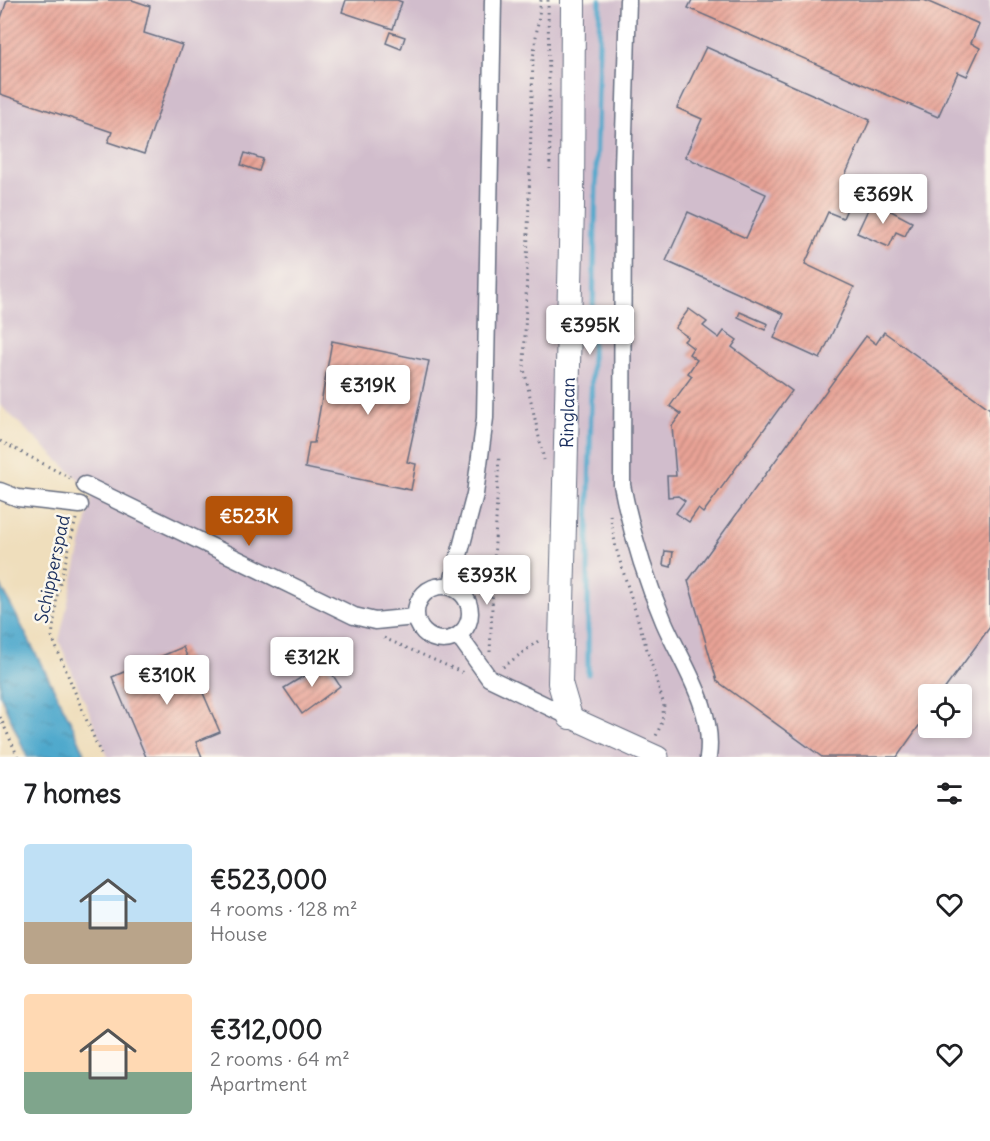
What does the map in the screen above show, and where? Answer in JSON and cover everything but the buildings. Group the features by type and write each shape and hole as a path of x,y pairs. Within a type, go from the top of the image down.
{"main road":[{"name":"Ringlaan","path":"570,717 560,683 571,242 573,0"}],"street":[{"path":"452,586 475,494 485,418 493,0"},
{"path":"628,0 623,156 622,485 628,513 663,621 698,694 707,723 708,757"},
{"path":"85,485 354,616 375,621 415,618"},
{"path":"0,491 18,498 80,505"},
{"path":"436,586 452,586 469,602 471,614 468,626 459,636 450,640 437,640 422,632 415,618 417,603 425,591 436,586"},
{"path":"459,636 489,678 658,757"}],"path":[{"path":"542,0 533,59 524,369 547,471"},
{"path":"0,441 85,485"},
{"name":"Schipperspad","path":"80,505 57,596 52,637 102,757"},
{"path":"489,678 544,637"},
{"path":"0,717 18,757"}],"shaded area":[{"path":"0,0 990,0 990,757 108,757 59,641 93,493 0,405"}],"water":[{"path":"0,584 73,726 86,757 27,757 0,694"}],"waterway":[{"path":"588,674 588,539 600,0"}]}
